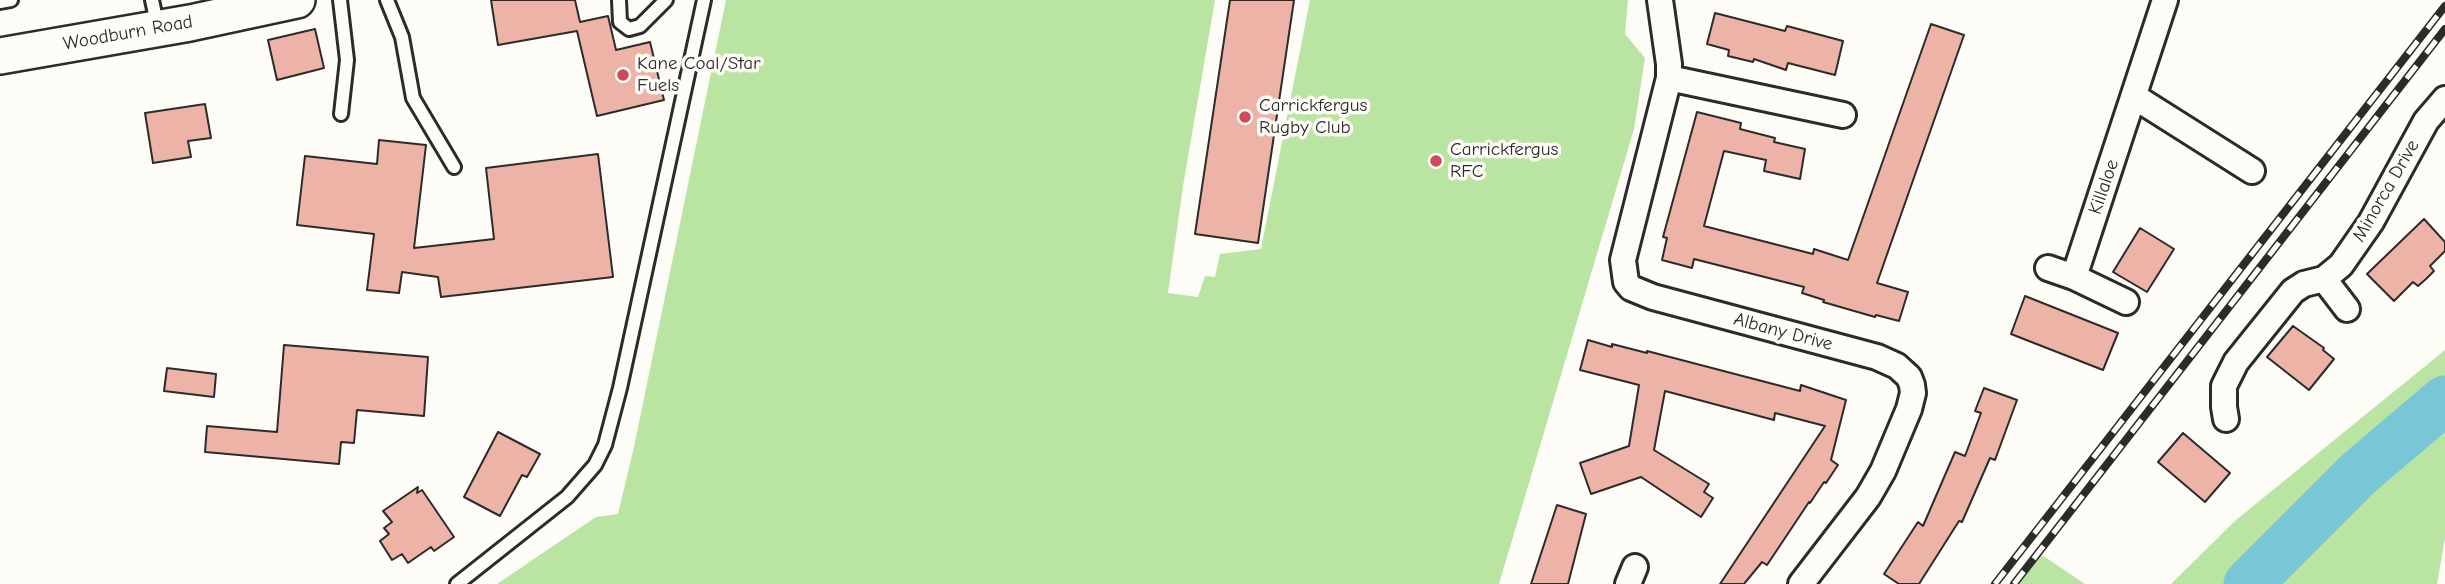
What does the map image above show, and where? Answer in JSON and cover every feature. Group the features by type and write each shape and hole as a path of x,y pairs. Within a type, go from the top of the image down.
{"street":[{"name":"Woodburn Road","path":"0,56 155,14 297,0"},
{"name":"Albany Drive","path":"1660,0 1670,64 1669,78 1623,260 1626,282 1631,288 1653,297 1877,357 1904,372 1912,385 1909,409 1878,480 1801,584"},
{"name":"Killaloe","path":"2074,277 2165,0"},
{"path":"1669,78 1843,115"},
{"path":"2135,97 2252,172"},
{"name":"Minorca Drive","path":"2226,419 2224,386 2236,362 2293,291 2304,284 2324,279 2341,265 2360,239 2426,121 2445,99"},
{"path":"2048,268 2074,277 2126,302"},
{"path":"2324,279 2347,309"}],"lane":[{"path":"0,2 11,0"},
{"path":"340,0 347,60 341,114"},
{"path":"387,0 402,37 414,98 454,167"},
{"path":"619,0 620,22 629,29 639,26 666,0"},
{"path":"457,584 567,497 595,465 605,444 621,388 704,0"}],"green space":[{"path":"726,0 1215,0 1183,186 1168,293 1198,297 1205,276 1215,277 1220,254 1261,249 1310,0 1628,0 1625,34 1645,58 1634,129 1499,584 497,584 596,517 618,514"},
{"path":"2445,350 2445,538 2437,584 2171,584 2236,520"},
{"path":"2038,553 2048,559 2085,584 2014,584"}],"building":[{"name":"Kane Coal/Star Fuels","path":"491,0 575,0 580,22 608,16 616,50 650,42 664,100 597,116 577,31 498,45"},
{"name":"Carrickfergus Rugby Club","path":"1230,0 1294,0 1258,243 1195,234"},
{"path":"1715,13 1785,31 1787,26 1843,41 1835,75 1788,63 1786,70 1754,59 1753,62 1728,56 1729,50 1707,44"},
{"path":"1931,24 1964,35 1877,283 1908,292 1899,321 1823,302 1824,300 1802,293 1804,287 1694,259 1692,268 1662,260 1667,238 1663,237 1697,112 1741,123 1740,129 1775,138 1774,142 1805,149 1800,179 1764,171 1766,160 1724,151 1704,226 1813,254 1814,249 1848,260"},
{"path":"315,29 324,68 277,80 268,40"},
{"path":"205,104 211,138 188,141 191,157 153,163 145,113"},
{"path":"379,140 426,145 414,248 494,239 486,168 598,154 613,277 441,297 438,277 402,272 399,293 367,290 374,234 297,225 305,156 377,164"},
{"path":"2424,219 2445,242 2445,251 2430,266 2434,271 2426,279 2418,286 2413,282 2394,301 2367,274"},
{"path":"2140,228 2174,249 2147,292 2113,272"},
{"path":"2025,296 2118,333 2103,370 2011,334"},
{"path":"2293,326 2324,348 2334,359 2309,390 2267,357"},
{"path":"1588,340 1612,347 1612,344 1647,351 1800,391 1801,385 1846,400 1831,460 1838,465 1809,502 1767,565 1762,562 1744,584 1720,584 1825,426 1775,413 1774,420 1665,391 1654,450 1709,484 1704,492 1713,498 1701,517 1641,477 1591,494 1580,463 1629,446 1639,385 1580,370"},
{"path":"284,345 428,357 424,416 357,410 354,443 341,442 339,464 205,452 207,426 277,432"},
{"path":"167,368 216,374 214,397 164,391"},
{"path":"1984,388 2017,400 1995,460 1990,458 1962,522 1959,521 1919,584 1899,584 1884,574 1918,522 1923,526 1955,452 1965,456 1981,413 1975,411"},
{"path":"498,432 540,454 527,477 522,475 500,516 464,497"},
{"path":"2183,433 2230,473 2205,502 2158,462"},
{"path":"418,487 417,493 422,490 454,537 434,551 431,547 408,563 402,554 392,560 380,541 389,534 384,528 392,522 383,511"},
{"path":"1557,505 1586,514 1568,584 1531,584"}],"waterway":[{"path":"2248,584 2359,473 2445,400"}],"railway":[{"path":"1995,584 2445,6"},
{"path":"2014,584 2445,29"}],"place":[{"name":"Kane Coal/Star Fuels","path":"623,75"},
{"name":"Carrickfergus Rugby Club","path":"1245,117"},
{"name":"Carrickfergus RFC","path":"1436,161"}]}
